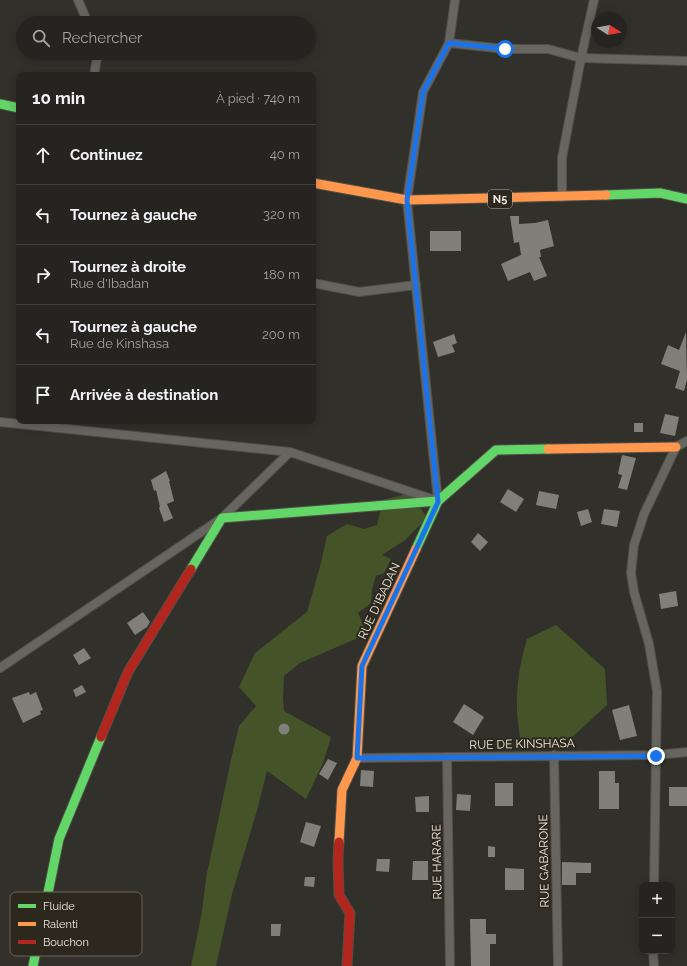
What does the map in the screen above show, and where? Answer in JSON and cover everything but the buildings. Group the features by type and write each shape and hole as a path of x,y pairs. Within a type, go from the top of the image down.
{"main road":[{"path":"0,104 16,107"},
{"name":"N5","path":"316,184 407,200 562,198 660,193 687,199"},
{"name":"RUE D'IBADAN","path":"347,966 350,913 339,895 338,860 342,790 357,758 362,666 438,502 496,450 676,447"},
{"path":"48,892 59,839 128,672 222,518 438,502"},
{"path":"33,966 35,956"}],"street":[{"path":"78,0 85,16"},
{"path":"19,424 290,452 438,502 407,200 423,92 449,43 455,0"},
{"path":"562,198 562,158 581,58 594,0"},
{"path":"449,43 505,49 548,49 581,58 687,61"},
{"path":"95,72 97,60"},
{"path":"316,284 360,292 416,285"},
{"path":"0,422 16,424"},
{"path":"654,882 656,691 649,644 634,592 631,574 634,545 644,514 676,447 687,441"},
{"path":"0,668 222,518 290,452"},
{"name":"RUE DE KINSHASA","path":"357,758 554,755 656,756 687,752"},
{"name":"RUE GABARONE","path":"554,755 558,966"},
{"name":"RUE HARARE","path":"447,757 450,966"},
{"path":"653,954 654,966"}],"green space":[{"path":"411,493 427,518 405,540 382,555 391,559 384,573 376,576 372,589 371,603 358,613 364,626 360,637 300,663 284,676 284,711 331,737 323,763 306,799 267,771 232,894 216,966 191,966 202,912 206,878 239,726 256,706 239,687 255,653 307,612 327,536 347,524 364,529 377,525 383,500"},
{"path":"556,625 605,669 607,705 569,740 549,746 520,738 517,713 517,692 520,665 527,639"}],"traffic: fast":[{"path":"0,104 16,107"},
{"path":"606,195 660,193 687,199"},
{"path":"416,549 438,501 496,450 548,449"},
{"path":"191,569 222,518 438,501"},
{"path":"48,892 59,839 101,737"},
{"path":"33,966 35,956"}],"traffic: slow":[{"path":"316,184 407,200 606,195"},
{"path":"548,449 676,447"},
{"path":"339,842 342,790 357,758 362,666 416,549"}],"traffic: jam":[{"path":"101,737 128,672 191,569"},
{"path":"339,842 339,895 350,913 347,966"}],"route":[{"path":"505,49 449,43 423,92 407,200 438,502 362,666 357,758 554,755 656,756"}]}
